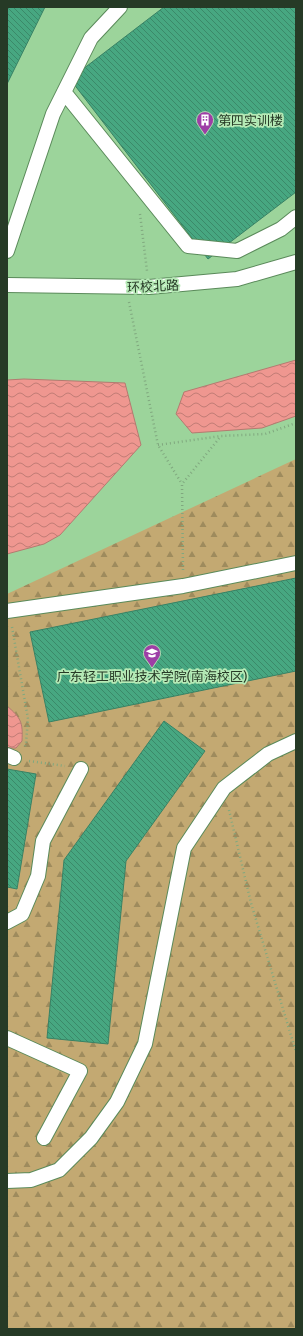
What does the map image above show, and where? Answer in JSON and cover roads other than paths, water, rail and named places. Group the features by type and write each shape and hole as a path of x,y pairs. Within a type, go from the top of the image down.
{"street":[{"path":"7,251 53,114 91,38 120,7"},
{"path":"64,92 188,246 237,251 280,230 296,217"},
{"name":"环校北路","path":"7,285 126,288 149,287 237,279 296,262"},
{"path":"8,611 184,586 296,563"},
{"path":"7,1181 31,1180 59,1170 91,1138 117,1102 145,1044 184,848 224,788 268,754 296,741"},
{"path":"7,922 22,914 38,876 43,841 81,769"},
{"path":"7,1038 80,1071 44,1138"}],"water":[{"path":"296,360 296,416 262,428 192,433 176,414 184,392"},
{"path":"24,379 125,383 141,445 60,535 44,544 7,554 7,380"},
{"path":"7,706 18,717 22,729 22,741 16,748 7,748"}],"place":[{"name":"第四实训楼","path":"205,135"},
{"name":"广东轻工职业技术学院(南海校区)","path":"152,668"}]}
